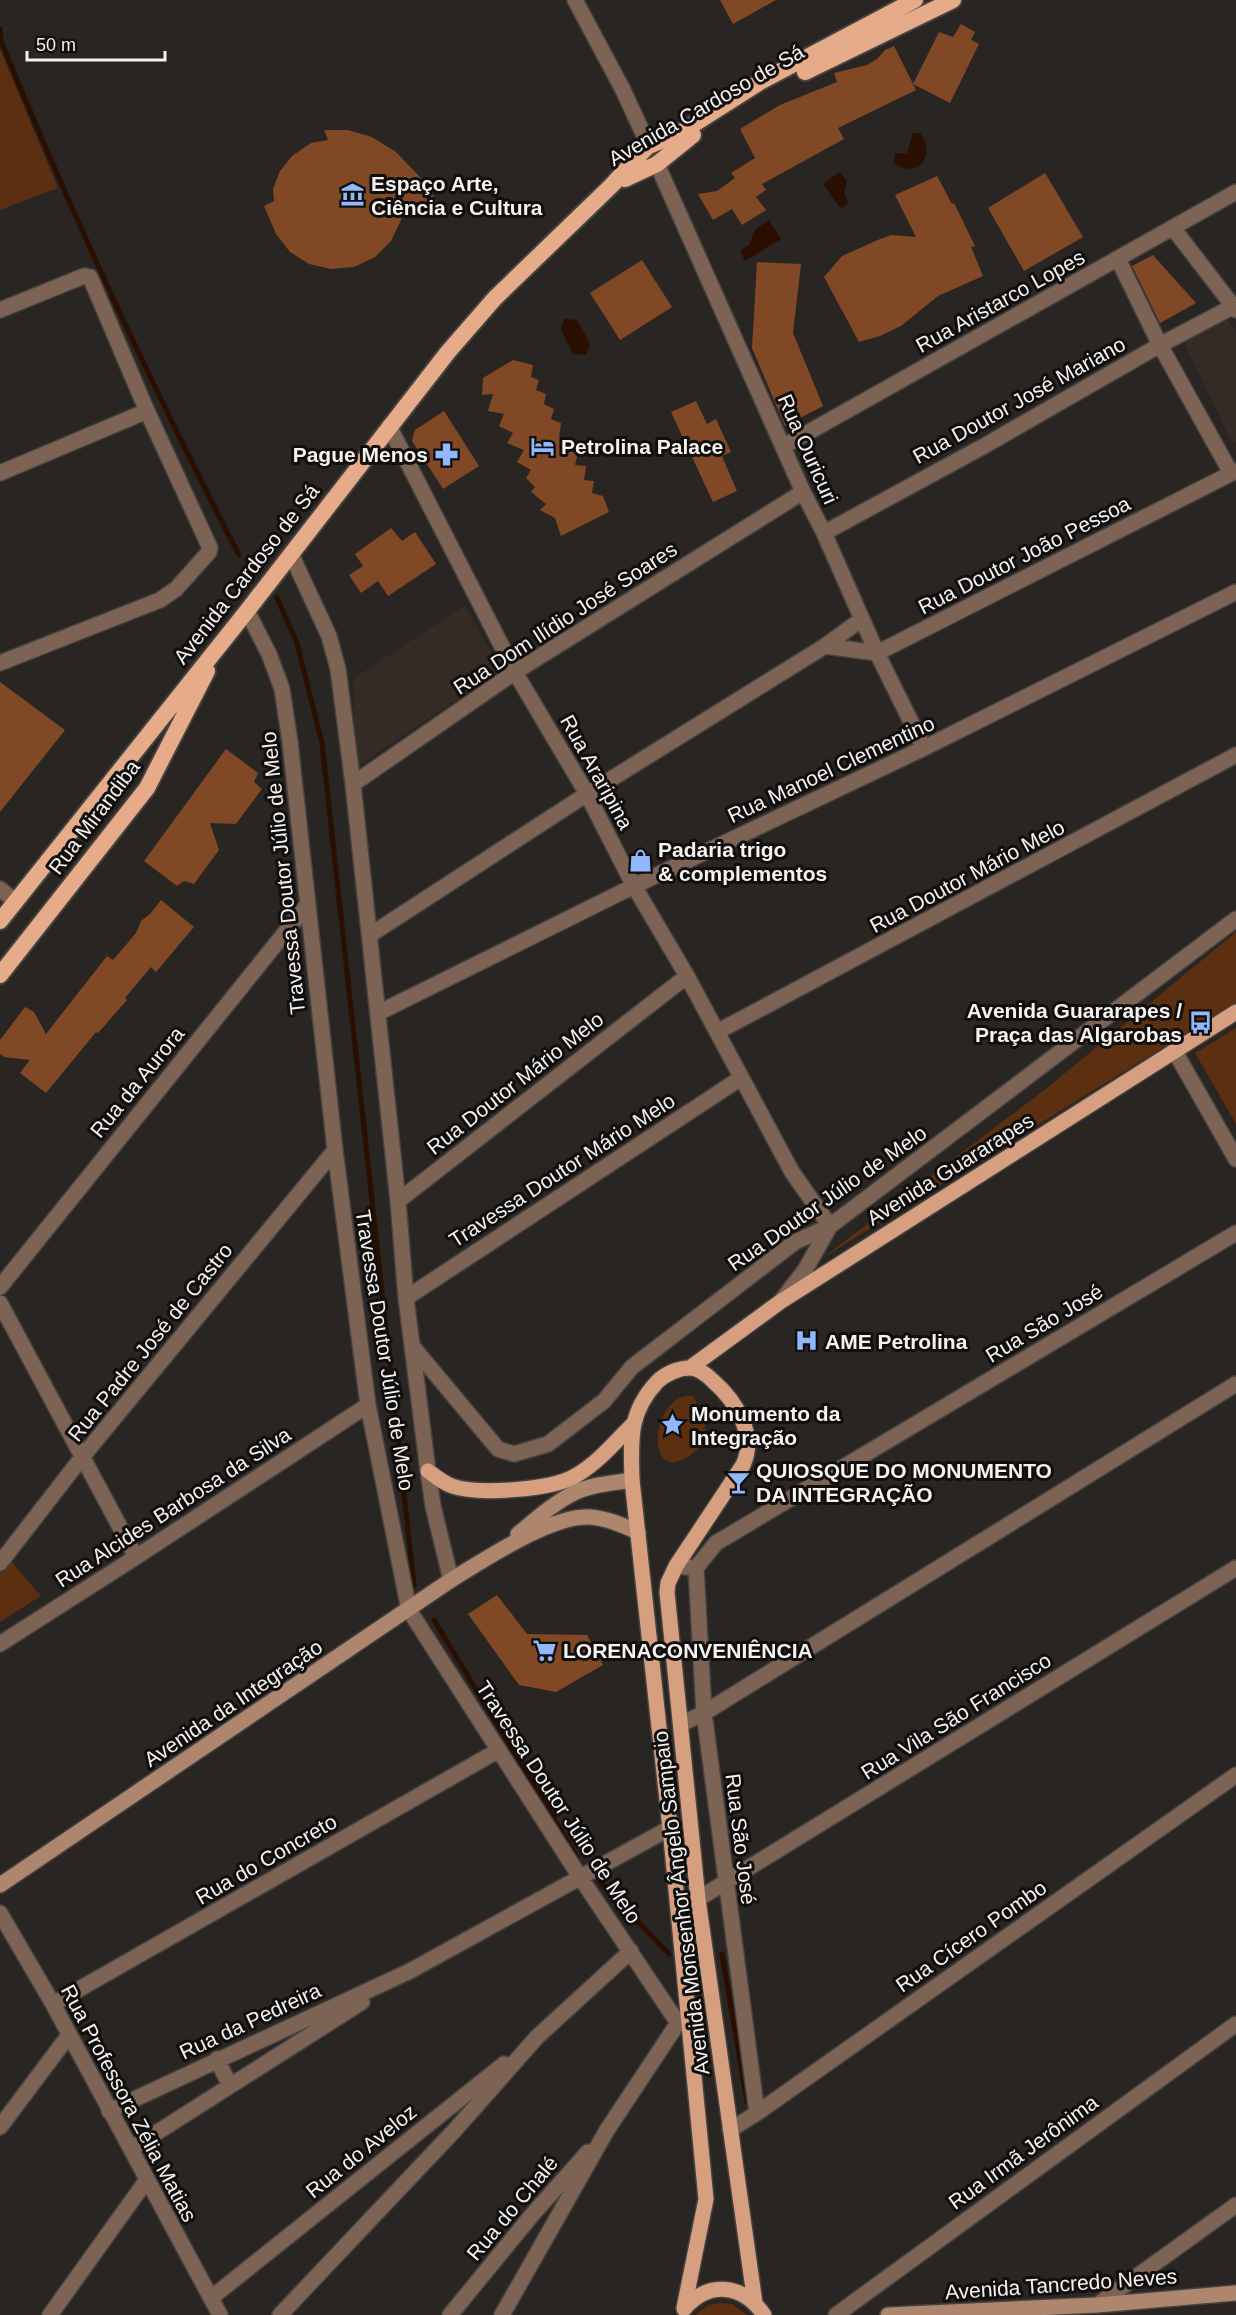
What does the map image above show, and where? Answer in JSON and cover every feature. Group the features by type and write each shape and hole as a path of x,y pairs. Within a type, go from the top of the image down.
{"highway":[{"name":"Avenida Cardoso de Sá","path":"0,921 247,611 389,426 495,298 611,186 683,131 760,82 915,0"},
{"name":"Avenida Cardoso de Sá","path":"652,156 688,138 766,91 953,0"},
{"name":"Rua Mirandiba","path":"0,975 147,788 163,761 221,643"}],"main road":[{"name":"Avenida Guararapes","path":"634,1423 645,1396 660,1379 674,1371 691,1367 780,1302 1236,1012"},
{"name":"Avenida Monsenhor Ângelo Sampaio","path":"691,1367 705,1373 722,1388 737,1408 745,1427 748,1444 748,1455 743,1465 676,1566 668,1583 667,1592 699,1899 730,2130 760,2309"},
{"name":"Avenida Monsenhor Ângelo Sampaio","path":"634,1423 631,1437 632,1480 670,1828 683,2019 706,2199 682,2312"},
{"path":"428,1471 451,1485 468,1489 489,1490 552,1485 575,1476 597,1460 634,1423"},
{"name":"Avenida da Integração","path":"489,1557 576,1492 594,1486 632,1480"},
{"name":"Avenida da Integração","path":"0,1885 451,1580 489,1557 537,1532 571,1520 588,1517 622,1525 638,1532"},
{"path":"682,2312 699,2296 717,2289 737,2292 760,2309"},
{"name":"Avenida Tancredo Neves","path":"888,2315 1097,2305 1236,2293"}],"street":[{"name":"Rua Ouricuri","path":"575,0 622,88 803,492 824,533 877,653 924,748"},
{"name":"Rua Aristarco Lopes","path":"784,446 1236,192"},
{"path":"1173,228 1235,307"},
{"path":"1118,259 1160,345 1234,472"},
{"path":"0,310 84,276 90,277 147,411 208,543 209,552 176,589 160,600 0,663"},
{"name":"Rua Doutor José Mariano","path":"824,533 984,446 1160,345 1235,307"},
{"path":"0,473 147,411"},
{"name":"Rua Araripina","path":"389,426 515,672 587,794 634,886 687,976 792,1172 830,1226"},
{"name":"Rua Doutor João Pessoa","path":"877,653 1234,472"},
{"name":"Rua Dom Ilídio José Soares","path":"353,784 515,672 803,492"},
{"name":"Travessa Doutor Júlio de Melo","path":"291,554 321,618 335,658 353,784 370,935 406,1298 433,1506 451,1580"},
{"name":"Rua Manoel Clementino","path":"378,1013 634,886 924,748 1236,592"},
{"name":"Travessa Doutor Júlio de Melo","path":"247,611 269,654 282,689 290,742 334,1150 368,1405 409,1610 580,1877 683,2019"},
{"path":"370,935 587,794 825,646 862,619"},
{"path":"825,646 877,653"},
{"name":"Rua Doutor Mário Melo","path":"717,1032 1236,755"},
{"path":"0,889 15,901"},
{"name":"Rua da Aurora","path":"0,1287 308,904"},
{"name":"Rua Doutor Júlio de Melo","path":"498,1449 514,1454 548,1444 604,1401 632,1367 795,1242 830,1226 1236,919"},
{"name":"Rua Doutor Mário Melo","path":"398,1202 687,976"},
{"path":"1174,1050 1236,1159"},
{"name":"Travessa Doutor Mário Melo","path":"406,1298 741,1078"},
{"name":"Rua Padre José de Castro","path":"0,1563 83,1456 334,1150"},
{"path":"780,1302 805,1269 830,1226"},
{"name":"Rua São José","path":"757,2113 704,1713 696,1568 717,1543 1236,1233"},
{"path":"0,1303 136,1557"},
{"name":"Travessa Doutor Júlio de Melo","path":"413,1347 498,1449"},
{"path":"681,1724 704,1713 1236,1384"},
{"name":"Rua Alcides Barbosa da Silva","path":"0,1644 368,1405"},
{"path":"676,1566 696,1568"},
{"name":"Rua Vila São Francisco","path":"699,1899 1236,1568"},
{"name":"Rua do Concreto","path":"53,2004 499,1750"},
{"name":"Rua Cícero Pombo","path":"730,2130 1236,1775"},
{"name":"Rua da Pedreira","path":"131,2149 410,1971 670,1828"},
{"name":"Rua Professora Zélia Matias","path":"0,1913 53,2004 146,2181 220,2315"},
{"name":"Rua do Aveloz","path":"211,2298 537,2037 632,1951"},
{"name":"Rua da Pedreira","path":"109,2111 410,1971"},
{"name":"Rua do Chalé","path":"502,2315 607,2130 683,2019"},
{"name":"Rua Irmã Jerônima","path":"836,2315 1236,2024"},
{"path":"0,2127 69,2035"},
{"name":"Rua do Aveloz","path":"279,2315 421,2166 537,2037"},
{"path":"217,2059 230,2086"},
{"name":"Rua do Chalé","path":"450,2315 532,2215 607,2130"},
{"path":"403,2145 421,2166"},
{"path":"50,2315 146,2181"},
{"path":"1097,2305 1236,2205"}],"shaded area":[{"path":"0,49 58,188 0,210"},
{"path":"913,133 920,133 925,142 925,157 917,167 902,168 894,163 895,153 907,154"},
{"path":"840,172 847,181 844,192 848,203 841,209 823,184"},
{"path":"769,220 781,239 745,261 740,251 749,245 755,230"},
{"path":"1225,317 1236,332 1236,441 1232,443 1182,338"},
{"path":"564,319 577,320 590,344 586,355 573,354 561,329"},
{"path":"465,605 501,670 355,768 353,679"},
{"path":"1236,932 1236,1002 821,1259 1047,1088"},
{"path":"1236,1028 1236,1124 1195,1053"},
{"path":"693,1396 703,1418 706,1441 687,1457 673,1462 664,1459 659,1449 658,1436 661,1421 668,1408 679,1398"},
{"path":"11,1561 41,1596 0,1622 0,1573"},
{"path":"732,2304 747,2315 695,2315 708,2305"}],"building":[{"path":"720,0 776,0 733,24"},
{"path":"961,24 975,32 971,40 979,44 950,103 913,84 939,32 953,37"},
{"path":"894,46 916,90 838,128 844,139 762,184 766,190 756,197 766,210 742,225 732,209 713,220 698,194 717,191 735,178 731,173 755,158 740,129 780,105 837,82 834,73 867,65 885,50"},
{"name":"Espaço Arte, Ciência e Cultura","path":"324,130 348,130 372,137 396,152 421,178 438,203 403,202 401,220 391,241 375,257 354,267 331,269 309,264 290,252 276,234 264,206 274,201 273,189 280,171 292,156 311,143 328,140"},
{"path":"1045,173 1083,237 1024,271 988,208"},
{"path":"937,176 952,204 954,203 975,246 971,247 983,276 938,296 901,326 880,336 859,342 824,277 842,256 880,239 891,235 916,237 895,195"},
{"path":"1153,255 1196,303 1160,323 1132,266"},
{"path":"642,260 672,307 620,340 590,293"},
{"path":"757,262 801,264 793,333 823,406 785,426 752,348"},
{"name":"Petrolina Palace","path":"513,360 533,365 531,377 539,380 536,390 546,394 544,404 554,409 551,419 561,423 559,438 572,440 570,451 578,452 575,465 586,466 584,480 594,481 592,493 603,496 609,512 561,536 555,518 540,510 546,504 531,492 535,487 526,478 531,470 517,462 524,450 507,443 513,433 499,426 504,414 488,411 493,394 482,395 483,378"},
{"path":"696,401 707,424 716,419 731,452 722,456 737,491 713,502 671,412"},
{"name":"Pague Menos","path":"444,411 479,466 443,489 412,441 415,430"},
{"path":"391,528 402,541 415,532 436,564 388,596 378,581 361,593 349,575 363,566 355,554"},
{"path":"0,682 65,730 0,812"},
{"path":"226,749 258,773 254,782 262,789 236,824 210,823 219,850 194,884 184,881 177,886 144,861"},
{"path":"161,900 194,927 156,972 151,967 125,998 127,1000 98,1033 96,1032 46,1093 20,1073 30,1060 4,1057 0,1054 0,1040 25,1007 34,1012 46,1034 107,956 113,960 136,933 141,921"},
{"name":"LORENACONVENIÊNCIA","path":"497,1595 527,1634 587,1635 603,1665 556,1692 519,1685 468,1614"}],"waterway":[{"path":"0,29 1,41 85,236 144,364 239,555"},
{"path":"277,598 297,643 322,743 414,1585"},
{"path":"434,1620 577,1857"},
{"path":"600,1882 669,1954"},
{"path":"722,1954 747,2102"}],"place":[{"name":"Espaço Arte, Ciência e Cultura","path":"353,195"},
{"name":"Petrolina Palace","path":"543,446"},
{"name":"Pague Menos","path":"446,454"},
{"name":"Padaria trigo & complementos","path":"640,861"},
{"name":"Avenida Guararapes / Praça das Algarobas","path":"1200,1022"},
{"name":"AME Petrolina","path":"807,1341"},
{"name":"Monumento da Integração","path":"673,1425"},
{"name":"QUIOSQUE DO MONUMENTO DA INTEGRAÇÃO","path":"738,1482"},
{"name":"LORENACONVENIÊNCIA","path":"545,1650"}]}
